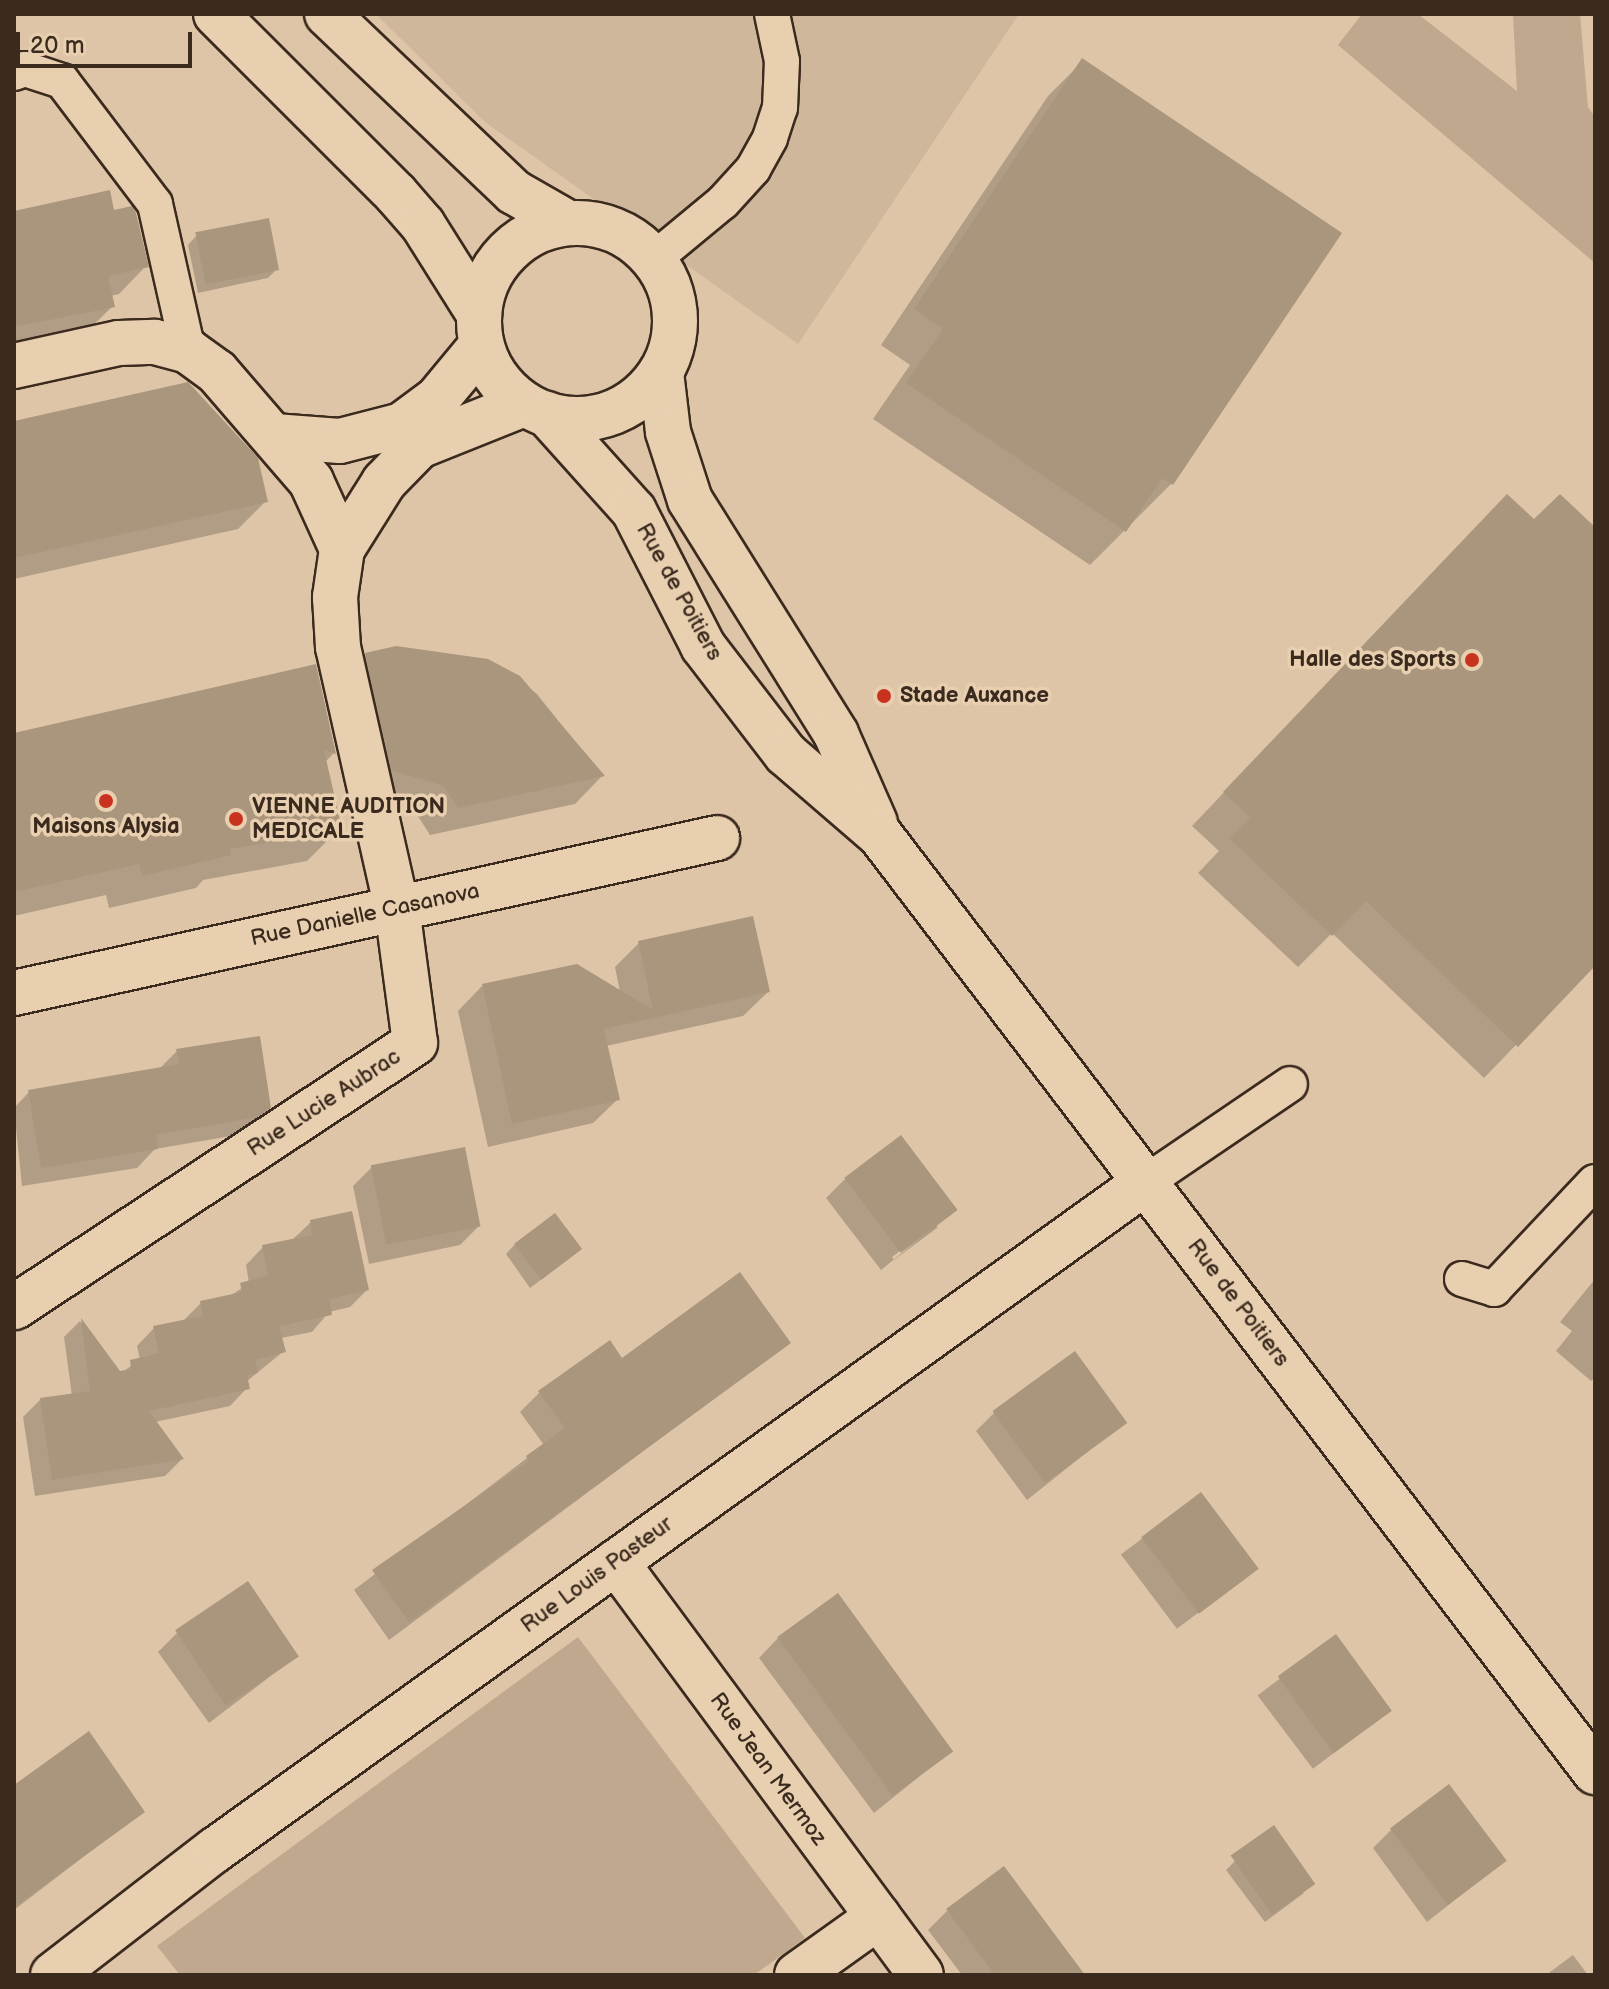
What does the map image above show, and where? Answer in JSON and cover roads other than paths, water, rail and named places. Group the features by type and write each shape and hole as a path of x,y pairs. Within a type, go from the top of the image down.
{"street":[{"path":"216,14 396,194 423,225 480,330 505,388 536,409 580,419 611,413 639,397 661,372 676,326 674,303 654,259 630,237 599,224 568,223 534,232 506,253 487,281 480,330 437,399 402,425 340,441 274,436"},
{"path":"327,14 504,183 568,223"},
{"path":"14,366 119,343 155,342 188,351 217,372 311,481 342,549"},
{"name":"Rue de Poitiers","path":"661,372 668,432 690,500 836,734 880,835"},
{"name":"Rue de Poitiers","path":"536,409 634,511 703,646 786,754 880,835 1595,1772"},
{"name":"Rue Lucie Aubrac","path":"14,1307 415,1043 397,908 338,647 335,597 342,549 384,482 419,446 536,409"},
{"name":"Rue Danielle Casanova","path":"14,993 717,838"},
{"name":"Rue Louis Pasteur","path":"77,1968 215,1850 1146,1182"},
{"name":"Rue Jean Mermoz","path":"616,1562 921,1975"},
{"path":"797,1975 878,1917"}],"lane":[{"path":"654,259 723,202 753,169 770,138 780,108 782,61 772,14"},
{"path":"14,73 25,69 62,81 155,204 188,351"},
{"path":"1146,1182 1290,1084"},
{"path":"1462,1279 1494,1289 1595,1182"}],"place":[{"name":"Halle des Sports","path":"1472,660"},
{"name":"Stade Auxance","path":"884,696"},
{"name":"Maisons Alysia","path":"106,801"},
{"name":"VIENNE AUDITION MEDICALE","path":"236,819"}]}
